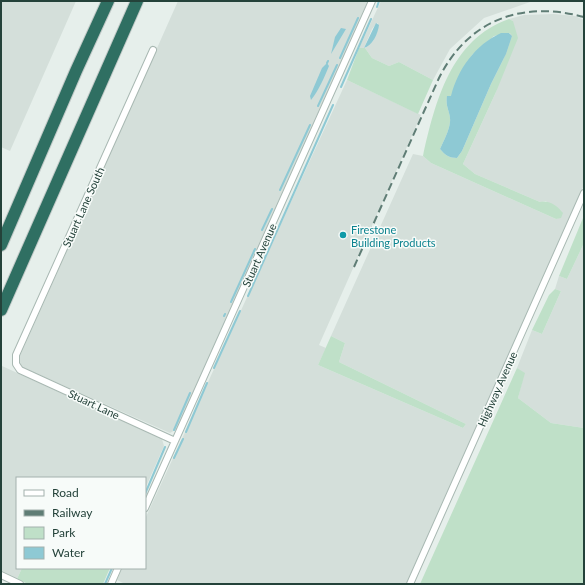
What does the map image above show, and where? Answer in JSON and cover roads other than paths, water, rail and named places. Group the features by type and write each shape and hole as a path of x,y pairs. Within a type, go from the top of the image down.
{"highway":[{"path":"1,245 108,1"},
{"path":"1,310 137,1"}],"street":[{"name":"Stuart Avenue","path":"146,506 372,1"},
{"name":"Stuart Lane South","path":"16,364 16,356 153,50"},
{"name":"Highway Avenue","path":"410,584 584,193"},
{"name":"Stuart Lane","path":"16,364 20,370 175,441"},
{"path":"111,584 118,569"},
{"path":"1,575 20,584"}],"water":[{"path":"376,23 379,25 376,36 370,45 364,48"},
{"path":"341,28 346,29 331,54 335,37"},
{"path":"501,33 509,33 512,36 506,54 491,84 462,151 457,158 449,157 440,149 450,122 447,96 451,96 458,76 469,59 483,44"},
{"path":"327,63 329,66 319,88 311,100 310,96 322,68"}],"waterway":[{"path":"377,7 379,1"},
{"path":"340,58 358,18"},
{"path":"341,87 371,19"},
{"path":"318,106 337,65"},
{"path":"248,296 333,105"},
{"path":"280,190 310,125"},
{"path":"262,230 272,209"},
{"path":"231,302 255,249"},
{"path":"214,368 240,311"},
{"path":"186,432 207,383"},
{"path":"174,430 190,393"},
{"path":"174,458 183,439"},
{"path":"146,492 165,447"},
{"path":"105,584 112,569"}],"railway":[{"path":"354,267 439,78 451,58 465,42 481,29 499,19 519,14 539,11 561,12 584,17"}],"place":[{"name":"Firestone Building Products","path":"343,235"}]}
